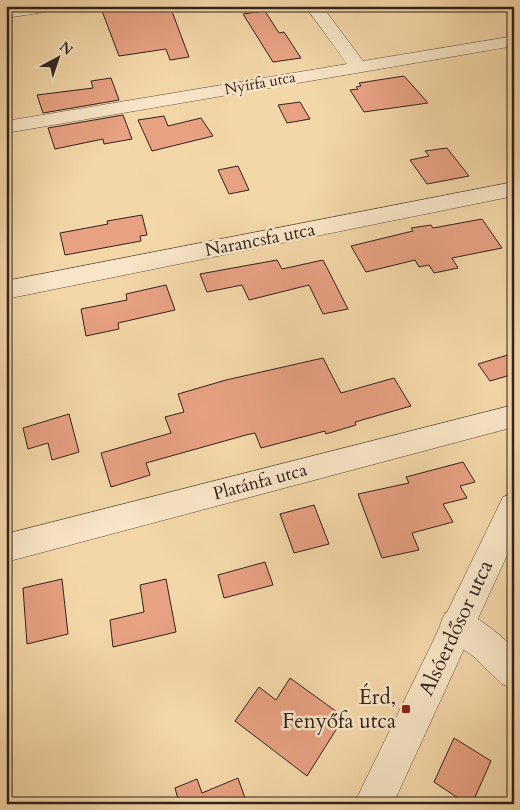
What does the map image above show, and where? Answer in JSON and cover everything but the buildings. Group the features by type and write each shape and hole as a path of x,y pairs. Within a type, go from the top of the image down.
{"street":[{"path":"6,12 51,6"},
{"path":"313,6 358,67"},
{"name":"Nyírfa utca","path":"6,127 514,41"},
{"name":"Narancsfa utca","path":"6,290 514,189"},
{"name":"Platánfa utca","path":"6,548 514,416"},
{"name":"Alsóerdősor utca","path":"373,804 514,506"},
{"path":"457,625 485,644 514,672"}],"place":[{"name":"Érd, Fenyőfa utca","path":"406,709"}]}
